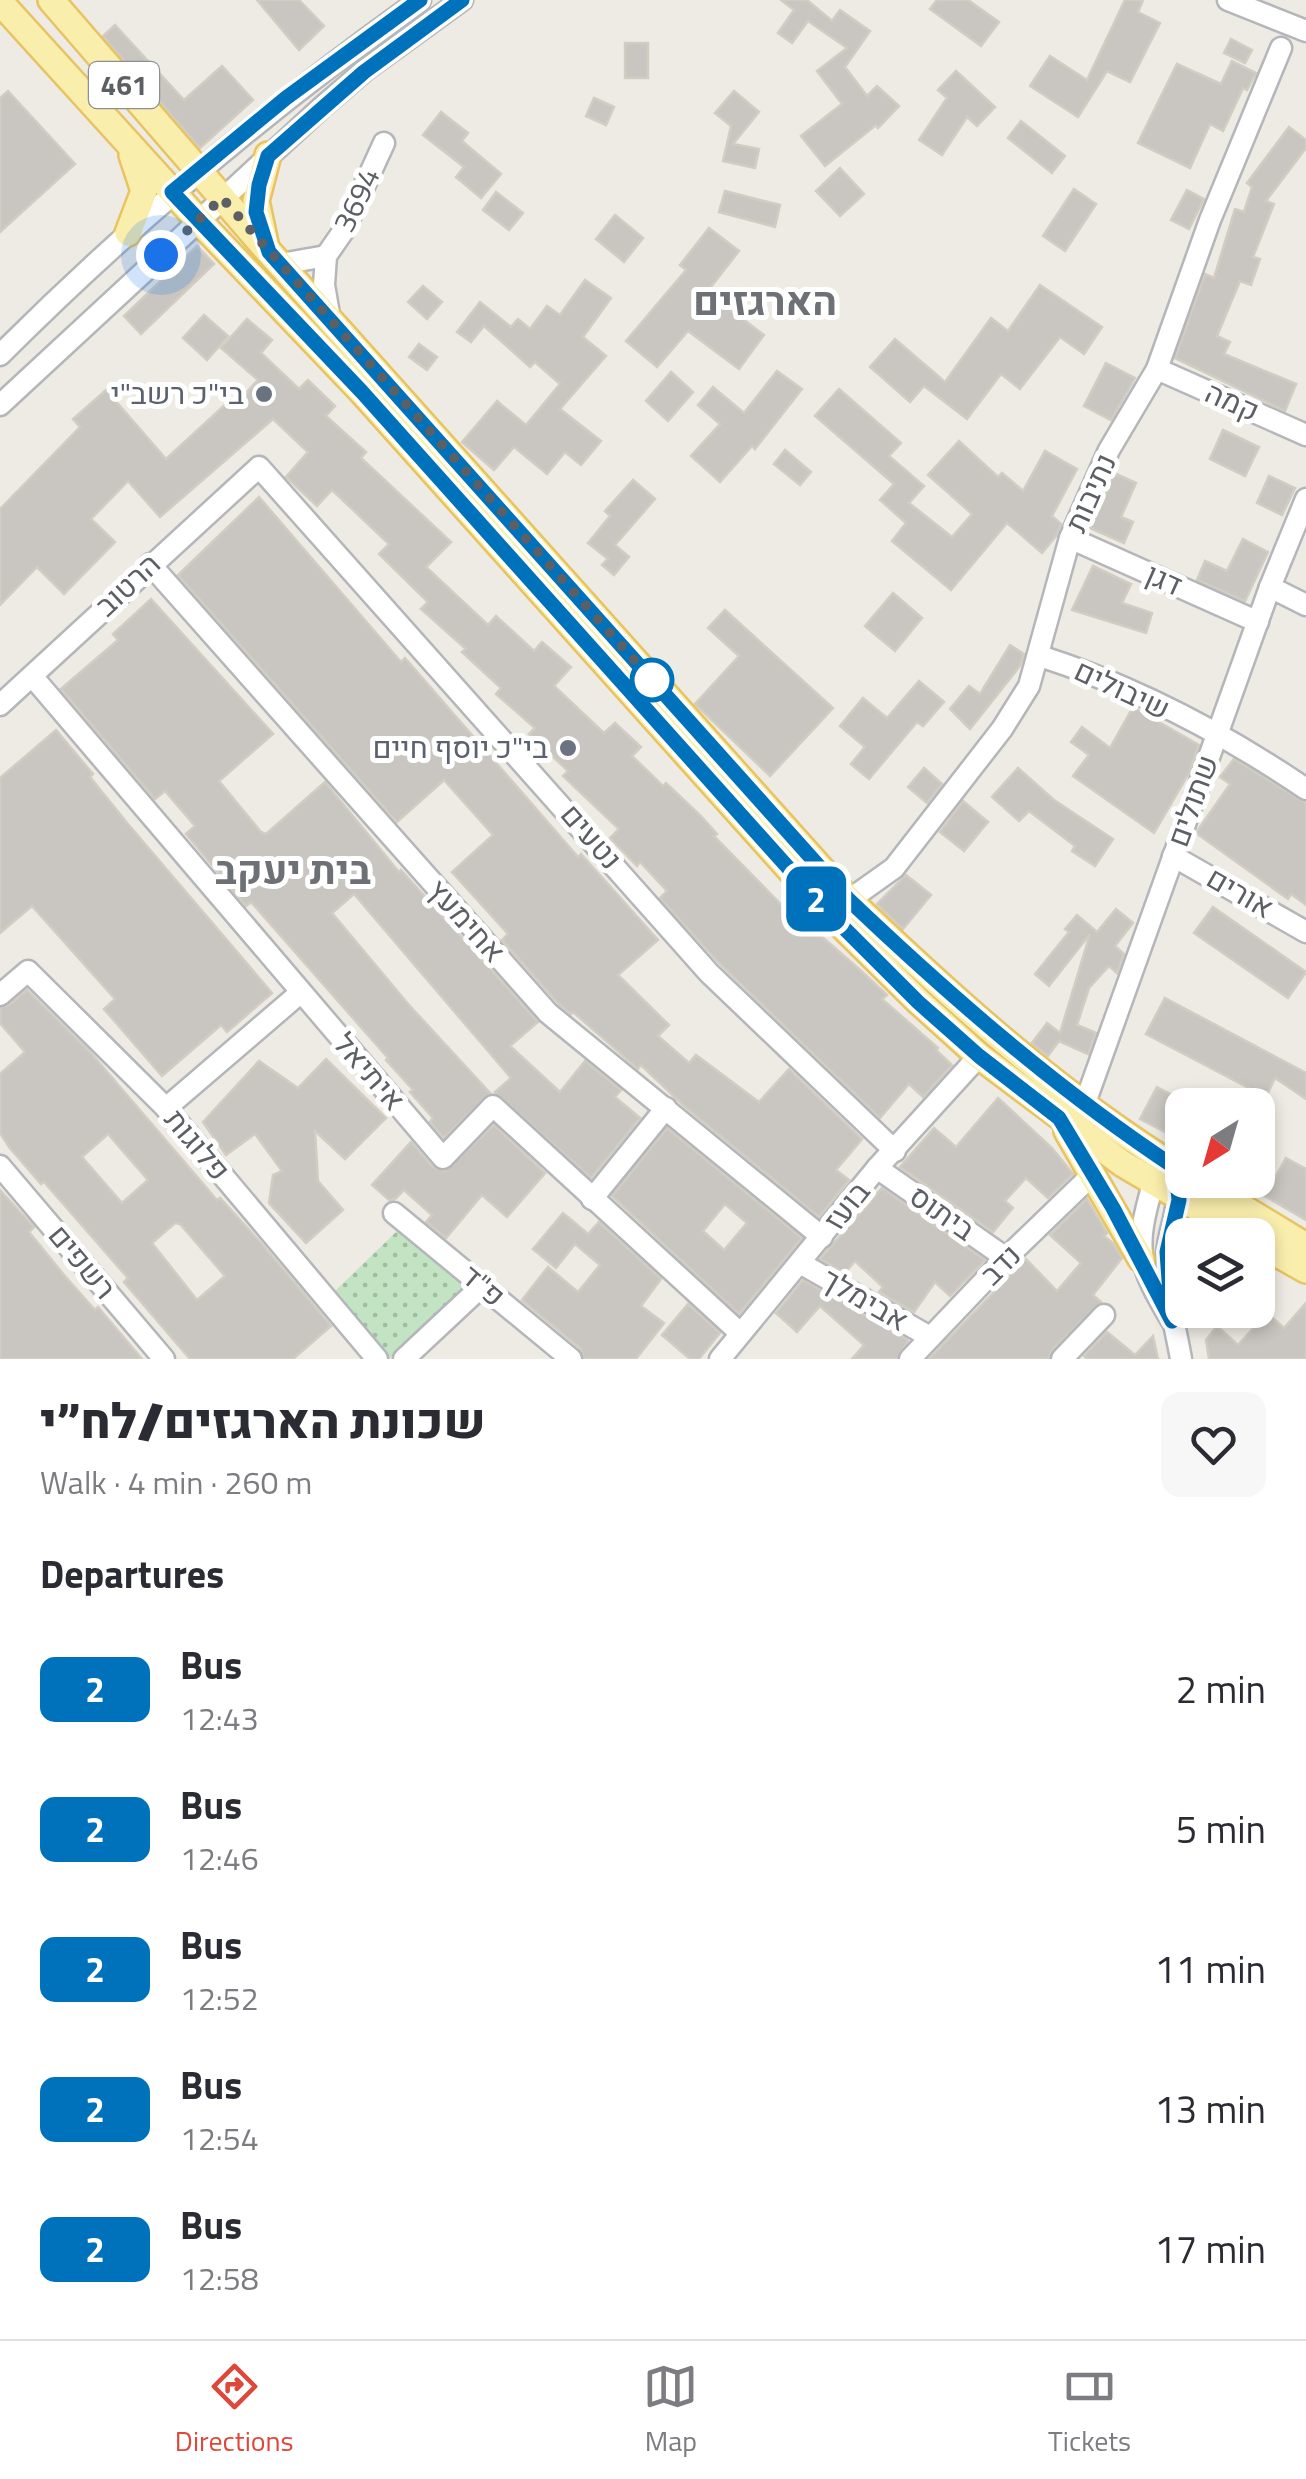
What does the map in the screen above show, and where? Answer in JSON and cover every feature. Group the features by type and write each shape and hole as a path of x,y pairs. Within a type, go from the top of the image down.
{"main road":[{"name":"461","path":"51,0 275,258 849,900 943,990 1165,1165"},
{"name":"461","path":"3,11 362,392 826,910 918,1002 979,1056 1153,1184 1165,1182"},
{"path":"117,129 137,166 144,191 128,232"},
{"path":"268,156 256,212 275,258"},
{"path":"1059,1118 1141,1259"},
{"name":"461","path":"1204,1198 1225,1218"},
{"name":"461","path":"1217,1198 1306,1246"},
{"path":"1275,1253 1306,1270"}],"street":[{"path":"0,355 198,170 326,67 420,0"},
{"path":"0,405 268,156 364,72 462,0"},
{"path":"1228,0 1306,31"},
{"name":"נתיבות","path":"849,900 894,868 1002,730 1028,686 1040,656 1070,538 1108,450 1158,368 1210,220 1281,48"},
{"name":"3694","path":"330,320 324,285 326,256 344,230 384,143"},
{"name":"3694","path":"275,258 326,256"},
{"name":"קמה","path":"1158,368 1306,435"},
{"name":"הרטוב","path":"0,705 259,467"},
{"name":"נטעים","path":"259,467 709,974 895,1151"},
{"name":"שתולים","path":"1084,1103 1270,587 1306,499"},
{"name":"דגן","path":"1070,538 1258,622"},
{"name":"אחימעץ","path":"150,564 548,1014 822,1237"},
{"path":"1270,587 1306,604"},
{"name":"שיבולים","path":"1040,656 1092,674 1217,735 1306,789"},
{"name":"איתיאל","path":"32,676 443,1158 493,1106 740,1333"},
{"name":"אורים","path":"1174,856 1306,932"},
{"name":"פלוגות","path":"0,995 28,971 166,1108 376,1359"},
{"path":"166,1108 300,993"},
{"name":"בועז","path":"727,1357 740,1333 877,1168 979,1056"},
{"path":"592,1199 666,1108"},
{"name":"רשפים","path":"0,1166 164,1359"},
{"name":"ביתוס","path":"877,1168 1006,1258"},
{"name":"נדב","path":"910,1359 1094,1173"},
{"path":"1153,1184 1140,1228 1141,1259 1165,1309"},
{"name":"פ\"ד","path":"394,1213 571,1359"},
{"name":"אבימלך","path":"800,1263 930,1337"},
{"path":"404,1359 482,1286"},
{"path":"1062,1359 1104,1314"},
{"path":"1174,1328 1181,1359"}],"green space":[{"path":"398,1230 465,1287 389,1359 332,1294"}],"building":[{"path":"257,0 299,0 324,26 299,50"},
{"path":"781,0 807,0 832,21 840,10 870,31 845,67 867,96 877,86 899,106 878,128 876,125 825,166 801,136 842,104 817,71 847,48 808,21 792,43 778,33 794,10"},
{"path":"937,0 968,0 999,22 981,46 930,9"},
{"path":"1125,0 1143,0 1138,12 1160,23 1130,82 1107,71 1078,117 1030,86 1050,56 1087,80"},
{"path":"115,25 184,100 222,66 253,100 200,148 103,36"},
{"path":"1231,39 1252,50 1245,63 1224,53"},
{"path":"625,43 648,43 648,78 625,78"},
{"path":"1232,61 1256,73 1247,90 1243,88 1223,131 1210,124 1190,168 1138,143 1177,64 1221,84"},
{"path":"956,71 995,107 977,126 967,117 942,155 919,140 947,98 938,90"},
{"path":"8,91 75,164 0,232 0,98"},
{"path":"734,91 759,112 733,144 759,149 755,168 723,161 731,126 715,113"},
{"path":"594,98 614,107 606,125 586,116"},
{"path":"441,112 468,133 462,141 501,174 481,198 456,177 464,167 423,135"},
{"path":"1021,121 1065,156 1052,173 1008,138"},
{"path":"1289,127 1306,140 1306,148 1266,201 1274,204 1253,257 1260,259 1251,285 1240,281 1217,336 1230,342 1224,354 1296,384 1285,411 1175,358 1205,274 1214,278 1235,209 1244,212 1252,187 1247,183"},
{"path":"840,168 864,194 840,216 816,191"},
{"path":"1074,189 1096,204 1065,251 1043,236"},
{"path":"1187,190 1204,199 1189,229 1171,220"},
{"path":"725,191 780,205 775,227 719,212"},
{"path":"496,192 523,213 509,230 483,210"},
{"path":"615,215 643,238 624,262 596,239"},
{"path":"709,228 739,251 707,292 764,335 739,369 688,331 657,367 626,341 686,270 680,265"},
{"path":"197,246 214,264 141,334 124,316"},
{"path":"585,280 611,298 583,337 606,356 560,409 601,441 581,465 565,452 547,474 514,447 494,470 462,442 497,401 526,425 560,384 535,362 530,367 484,326 471,342 457,332 480,302 511,327 518,319 530,329 547,306 560,315"},
{"path":"1040,285 1102,327 1084,354 1060,337 1020,389 1001,374 967,419 924,386 910,402 870,367 895,339 945,382 991,318 1008,331"},
{"path":"423,286 442,302 427,319 408,302"},
{"path":"204,315 228,336 207,360 183,338"},
{"path":"247,319 272,340 261,353 299,389 308,380 335,406 326,416 366,452 361,458 451,542 426,567 488,625 496,616 534,651 542,642 571,667 554,686 604,733 615,723 641,747 632,756 701,816 717,834 714,836 809,933 813,929 859,969 887,995 882,999 938,1048 952,1065 923,1097 909,1084 880,1118 719,963 660,898 667,891 610,838 619,829 563,776 568,771 529,734 535,728 496,694 501,688 462,652 466,649 421,609 428,602 379,554 389,544 332,490 317,506 286,477 308,452 273,419 160,517 128,481 91,519 115,542 64,594 37,567 0,605 0,509 80,427 73,419 106,390 166,459 227,403 232,408 258,380 221,348"},
{"path":"419,344 437,357 427,370 409,357"},
{"path":"1106,363 1135,378 1111,420 1084,406"},
{"path":"777,371 802,389 755,449 752,446 720,482 691,456 720,424 698,405 713,387 744,413"},
{"path":"671,372 693,392 668,421 646,401"},
{"path":"839,389 901,443 889,456 924,486 909,503 952,537 972,514 928,475 959,441 998,477 1002,473 1023,491 1045,451 1077,469 1052,516 1061,524 1056,536 1042,553 1007,523 951,590 892,541 906,523 880,500 894,484 815,416"},
{"path":"1223,430 1259,447 1245,476 1210,459"},
{"path":"785,450 811,472 800,485 774,464"},
{"path":"1114,473 1136,483 1121,517 1133,522 1124,543 1090,528"},
{"path":"1269,476 1295,488 1282,515 1257,503"},
{"path":"633,480 655,499 615,545 629,557 614,575 602,565 608,559 588,543 610,516 605,511"},
{"path":"259,497 401,662 405,658 578,857 581,854 658,940 618,975 669,1025 658,1036 689,1063 696,1055 759,1102 789,1069 862,1139 836,1170 849,1180 819,1217 684,1106 641,1065 638,1069 558,1003 502,940 508,934 452,872 493,835 444,780 397,822 178,575"},
{"path":"1243,539 1268,552 1245,601 1197,580 1205,561 1227,571"},
{"path":"1093,566 1131,584 1122,603 1152,613 1146,633 1072,610"},
{"path":"893,593 922,618 895,651 865,626"},
{"path":"151,599 273,734 219,781 261,832 266,834 325,782 399,872 538,1022 510,1046 560,1092 585,1061 621,1090 615,1097 640,1118 591,1178 495,1092 511,1078 354,894 332,913 490,1093 444,1138 388,1058 251,902 246,906 186,834 195,826 165,791 155,799 61,689 118,640 113,634"},
{"path":"725,610 833,708 770,776 695,704 739,656 708,628"},
{"path":"1010,645 1024,654 1020,666 970,729 950,709 969,686 980,694"},
{"path":"919,681 944,702 923,726 917,722 869,779 851,764 865,747 840,726 863,698 887,718"},
{"path":"1133,707 1199,745 1189,773 1154,833 1073,776 1089,755 1071,742 1082,727 1110,748"},
{"path":"56,730 128,824 272,993 227,1032 221,1025 162,1076 104,1009 115,999 32,906 0,933 0,778"},
{"path":"1234,759 1306,803 1306,905 1291,894 1288,899 1196,833 1230,784 1220,777"},
{"path":"924,768 942,784 927,803 908,787"},
{"path":"1018,768 1054,800 1113,839 1095,866 1072,851 1075,846 1029,811 1019,821 992,797"},
{"path":"963,801 988,822 964,851 940,832"},
{"path":"906,875 931,895 903,929 877,904"},
{"path":"1213,907 1306,972 1288,998 1194,933"},
{"path":"1116,909 1133,923 1115,946 1124,954 1117,973 1109,966 1089,988 1077,1025 1096,1033 1088,1054 1059,1041 1048,1056 1032,1043 1047,1023 1060,1033 1090,934 1049,986 1035,974 1069,932 1065,929 1077,915 1097,932"},
{"path":"27,990 91,1053 331,1326 293,1359 190,1359 124,1282 128,1278 44,1182 41,1184 0,1133 0,1074 25,1052 0,1023 0,1008","holes":["108,1134 148,1180 122,1203 82,1157","175,1223 225,1276 197,1300 152,1243"]},
{"path":"1165,998 1306,1073 1306,1099 1275,1078 1270,1088 1249,1088 1146,1034"},
{"path":"326,1059 386,1118 345,1159 315,1131 318,1181 343,1210 306,1243 269,1203 273,1175 282,1171 255,1134 226,1155 203,1122 259,1061 298,1088"},
{"path":"1157,1087 1165,1091 1165,1132 1140,1119"},
{"path":"998,1098 1052,1148 1073,1174 1048,1198 1026,1178 1005,1201 1013,1208 993,1232 900,1167 934,1128 956,1147"},
{"path":"494,1125 545,1173 507,1217 482,1195 446,1238 426,1222 432,1215 404,1190 389,1200 372,1185 411,1142 433,1167 445,1171"},
{"path":"667,1128 802,1238 739,1314 612,1196","holes":["725,1204 747,1223 724,1250 703,1231"]},
{"path":"1286,1158 1306,1169 1306,1220 1268,1198 1275,1198 1275,1178"},
{"path":"882,1188 985,1260 950,1296 935,1282 914,1312 879,1292 883,1287 855,1261 845,1273 820,1259"},
{"path":"0,1190 34,1227 29,1232 64,1275 95,1310 98,1307 142,1359 0,1359"},
{"path":"1087,1199 1107,1233 1104,1236 1122,1258 1093,1295 1101,1302 1052,1350 1049,1359 929,1359 1026,1259 1057,1291 1081,1263 1050,1235"},
{"path":"563,1213 588,1234 599,1222 661,1279 641,1306 664,1323 636,1359 584,1359 580,1348 522,1300 548,1267 578,1292 600,1265 575,1244 556,1268 533,1249"},
{"path":"803,1280 906,1339 897,1359 852,1359 864,1345 820,1306 797,1332 776,1313"},
{"path":"1306,1303 1306,1359 1209,1359 1206,1340 1215,1328 1238,1345 1253,1328 1275,1328 1275,1320 1284,1328"},
{"path":"688,1304 720,1333 699,1359 690,1359 662,1335"},
{"path":"1107,1332 1135,1355 1153,1336 1158,1359 1084,1356"}],"bus line":[{"name":"2","path":"420,0 286,98 172,192 362,392 826,910 918,1002 1059,1118 1094,1173 1172,1321 1167,1252 1179,1200 1176,1168 1084,1103 943,990 849,900 269,252 256,212 268,156 364,72 462,0"}],"place":[{"name":"בי\"כ רשב\"י","path":"264,394"},
{"name":"בי\"כ יוסף חיים","path":"568,748"}],"district":[{"name":"הארגזים","path":"765,301"},
{"name":"בית יעקב","path":"293,870"}],"route":[{"path":"161,255 222,198 652,680"}]}
